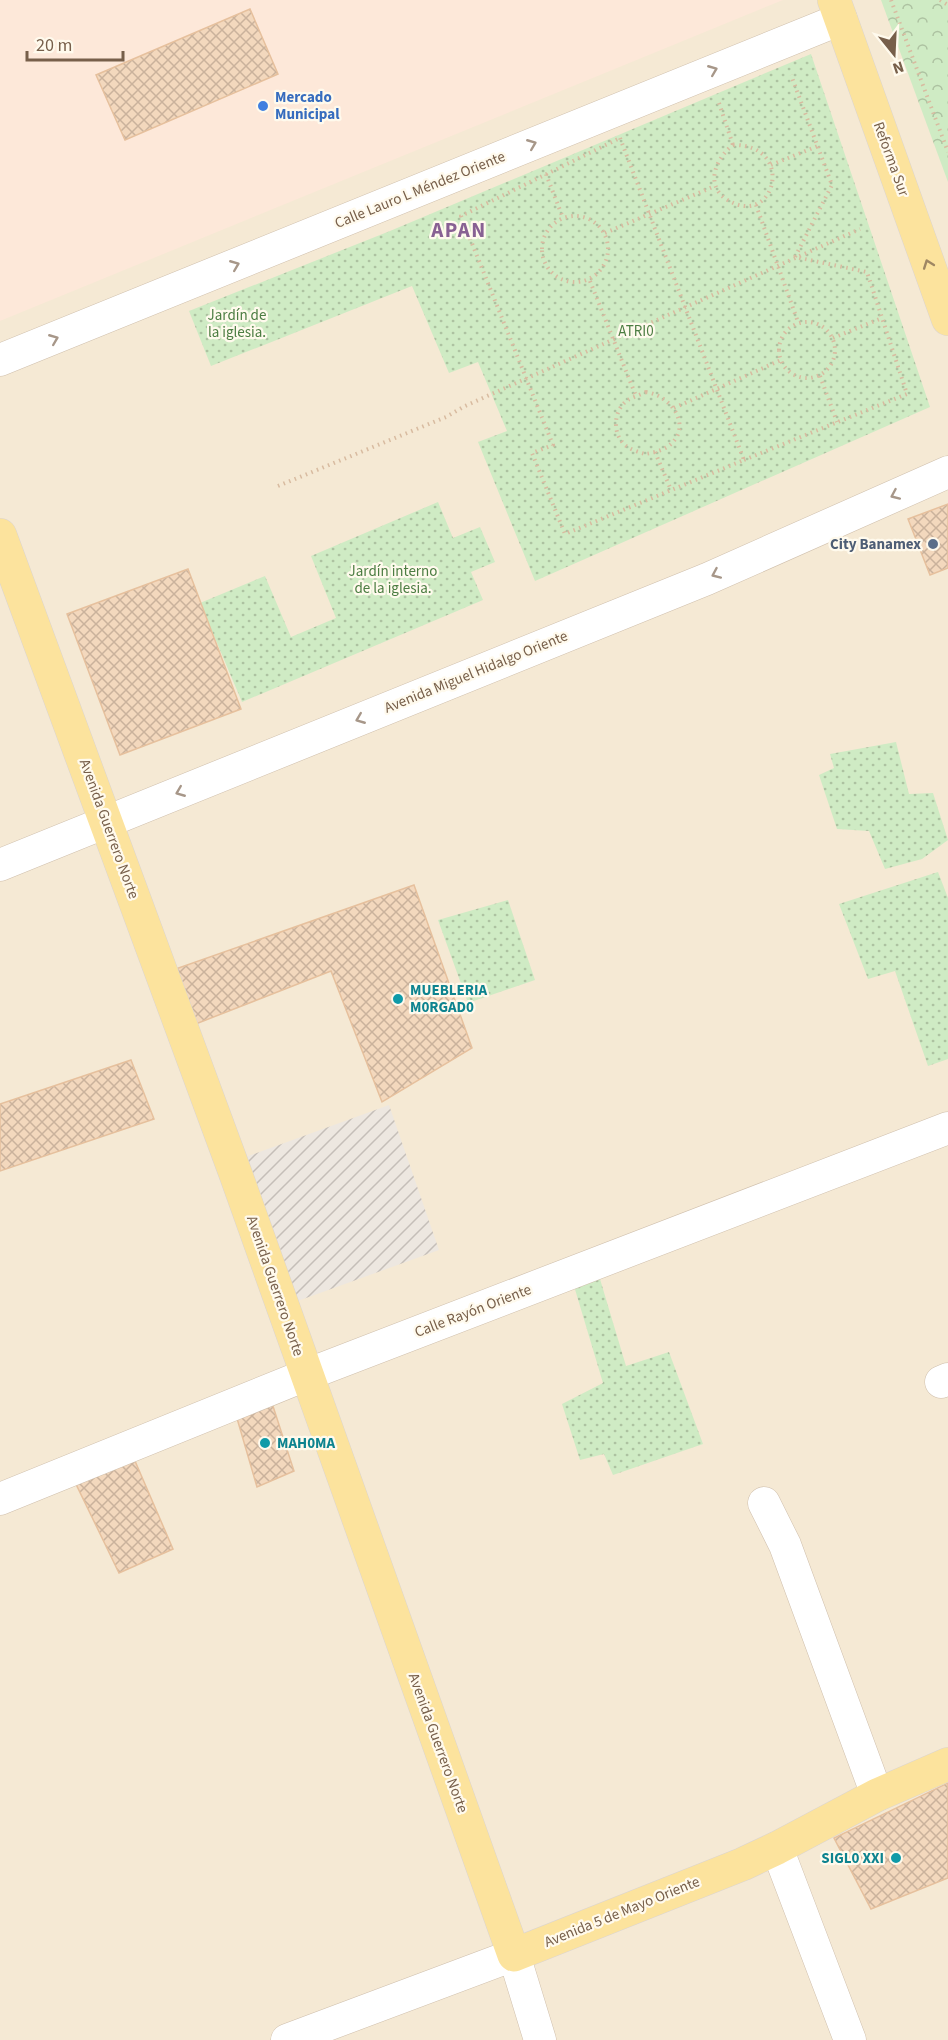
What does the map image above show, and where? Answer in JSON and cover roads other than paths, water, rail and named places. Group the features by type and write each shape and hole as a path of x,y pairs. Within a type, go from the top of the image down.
{"main road":[{"name":"Reforma Sur","path":"837,9 948,319"},
{"name":"Avenida Guerrero Norte","path":"0,535 236,1175 514,1954"},
{"name":"Avenida 5 de Mayo Oriente","path":"514,1954 743,1864 878,1796 948,1764"}],"street":[{"name":"Calle Lauro L Méndez Oriente","path":"0,360 837,9"},
{"name":"Avenida Miguel Hidalgo Oriente","path":"0,865 707,579 948,472"},
{"name":"Calle Rayón Oriente","path":"0,1499 306,1375 948,1128"},
{"path":"764,1503 785,1545 878,1796"},
{"path":"777,1848 850,2040"},
{"name":"Avenida 5 de Mayo Oriente","path":"287,2040 514,1954"},
{"name":"Avenida Guerrero Norte","path":"514,1954 540,2040"}],"place":[{"name":"Mercado Municipal","path":"263,106"},
{"name":"City Banamex","path":"933,544"},
{"name":"MUEBLERIA M0RGAD0","path":"398,999"},
{"name":"MAH0MA","path":"265,1443"},
{"name":"SIGL0 XXI","path":"896,1858"}],"district":[{"name":"APAN","path":"459,230"}],"park label":[{"name":"Jardín de la iglesia.","path":"237,324"},
{"name":"ATRI0","path":"636,331"},
{"name":"Jardín interno de la iglesia.","path":"393,580"}]}
